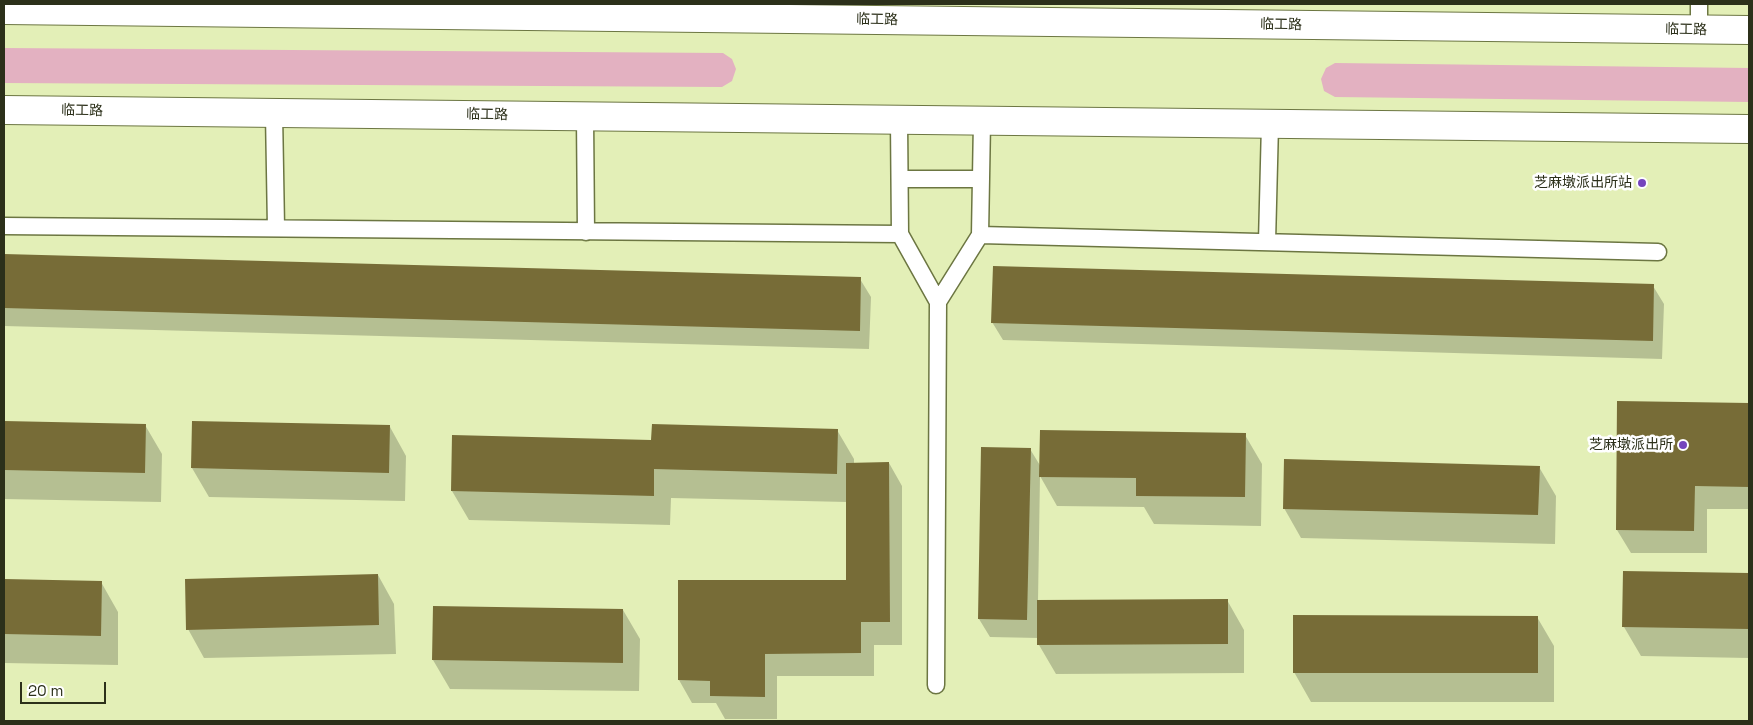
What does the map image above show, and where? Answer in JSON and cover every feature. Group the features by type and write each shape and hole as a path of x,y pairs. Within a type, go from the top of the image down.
{"main road":[{"name":"临工路","path":"4,10 292,9 1699,17 1749,30"},
{"name":"临工路","path":"4,110 1749,129"}],"lane":[{"path":"274,113 276,228"},
{"path":"585,117 586,232"},
{"path":"899,120 900,234 938,302 936,685"},
{"path":"938,302 980,235 982,121"},
{"path":"1267,242 1270,124"},
{"path":"900,179 981,179"},
{"path":"4,226 900,234"},
{"path":"980,235 1658,252"}],"shaded area":[{"path":"4,48 723,53 732,59 736,69 732,81 722,87 4,83"},
{"path":"1335,63 1749,68 1749,102 1335,97 1324,91 1321,79 1326,68"}],"building":[{"path":"4,254 861,277 860,331 4,308"},
{"path":"993,266 1654,284 1653,341 991,323"},
{"name":"芝麻墩派出所","path":"1617,401 1749,403 1749,487 1695,486 1694,531 1616,530"},
{"path":"4,421 146,424 145,473 4,470"},
{"path":"192,421 390,425 389,473 191,468"},
{"path":"652,424 838,429 837,474 654,469 654,496 451,491 452,435 651,440"},
{"path":"1040,430 1246,433 1245,497 1136,496 1136,478 1039,477"},
{"path":"981,447 1031,448 1027,620 978,619"},
{"path":"1284,459 1540,466 1538,515 1283,509"},
{"path":"889,462 890,622 861,622 861,653 765,654 765,697 710,696 710,681 678,680 678,580 846,580 846,463"},
{"path":"1623,571 1749,573 1749,629 1622,627"},
{"path":"378,574 379,625 186,630 185,579"},
{"path":"4,579 102,581 101,636 4,634"},
{"path":"1228,599 1228,644 1037,645 1037,600"},
{"path":"433,606 623,609 623,663 432,660"},
{"path":"1293,615 1538,616 1538,673 1293,673"}],"place":[{"name":"芝麻墩派出所站","path":"1642,183"},
{"name":"芝麻墩派出所","path":"1683,445"}]}
